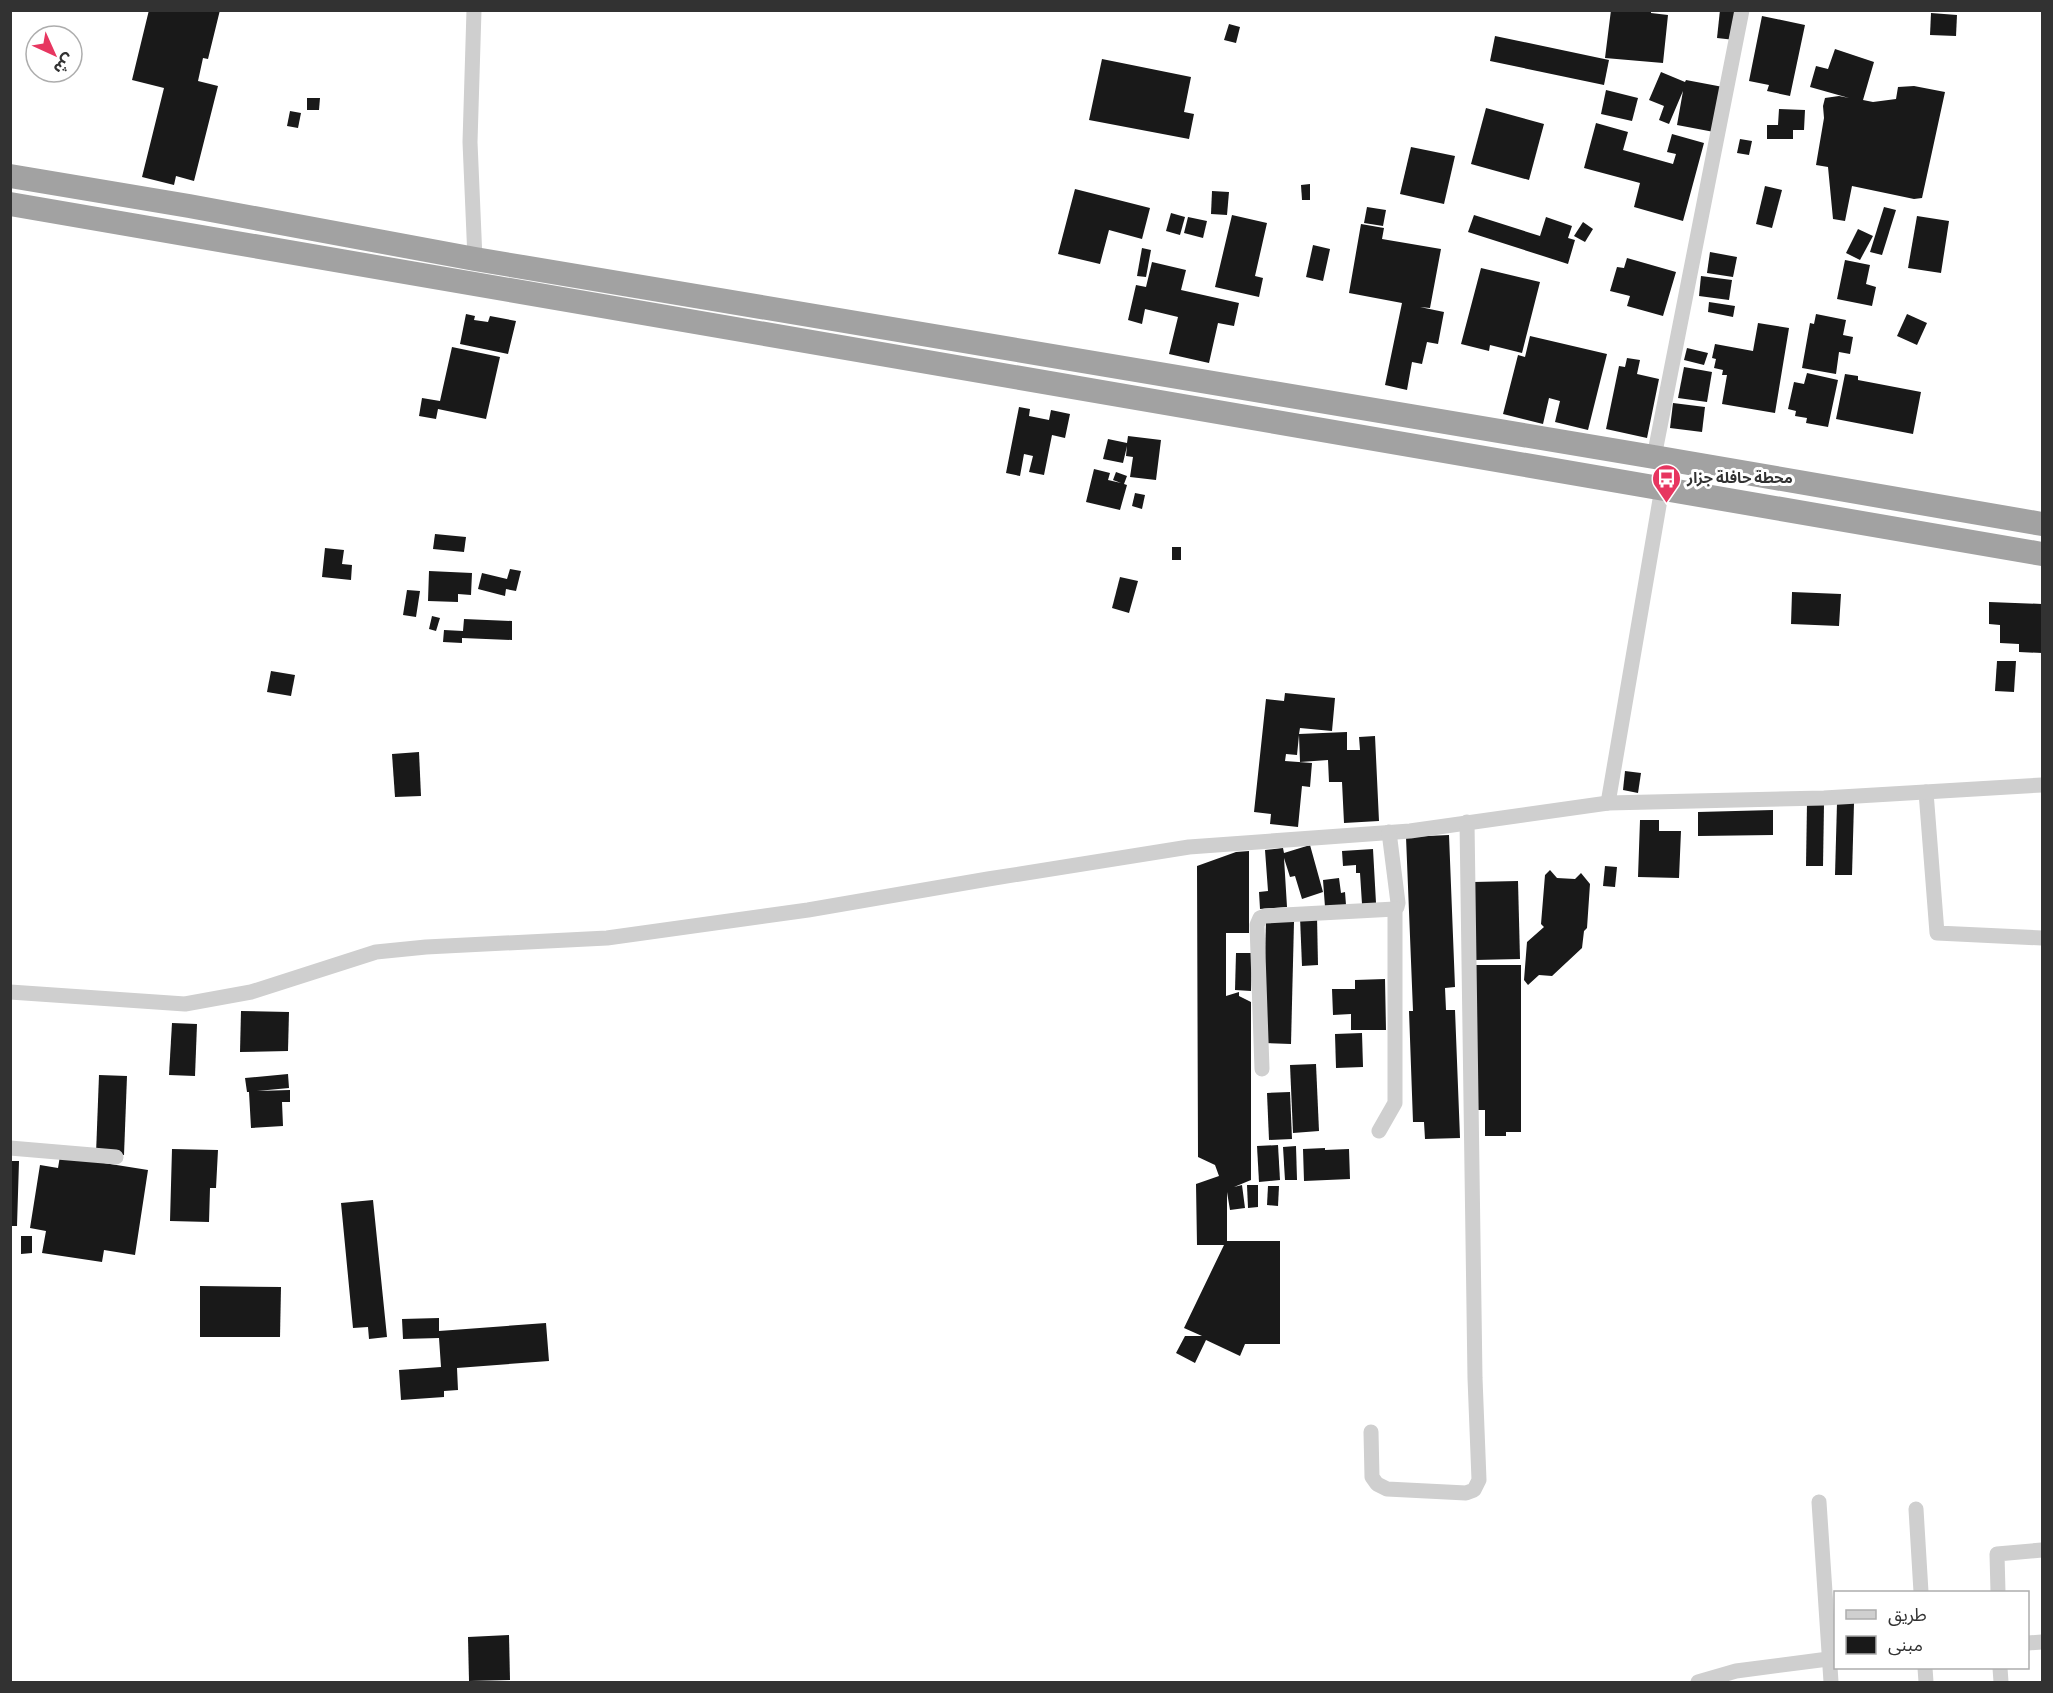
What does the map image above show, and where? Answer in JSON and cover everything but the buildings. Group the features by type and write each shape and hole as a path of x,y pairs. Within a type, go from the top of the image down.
{"highway":[{"path":"10,176 189,206 475,259 2043,524"},
{"path":"10,204 2043,554"}],"street":[{"path":"474,10 470,142 475,259"},
{"path":"1654,457 1742,10"},
{"path":"1608,803 1662,488"},
{"path":"10,992 185,1004 251,992 376,952 426,947 607,938 808,910 1189,847 1389,832 1608,803 1824,798 2043,785"},
{"path":"1926,792 1937,933 2043,938"},
{"path":"1371,1432 1372,1477 1377,1484 1387,1489 1467,1493 1474,1490 1479,1480 1475,1378 1467,822"},
{"path":"1379,1131 1395,1103 1395,909 1398,903 1389,832"},
{"path":"1262,1069 1257,925 1260,918 1395,909"},
{"path":"10,1148 116,1157"},
{"path":"1819,1502 1833,1658 1832,1683"},
{"path":"1916,1509 1921,1591"},
{"path":"1998,1591 1997,1554 2043,1550"},
{"path":"1698,1683 1736,1671 1833,1658"}],"place":[{"name":"محطة حافلة جزار","path":"1666,504"}]}
